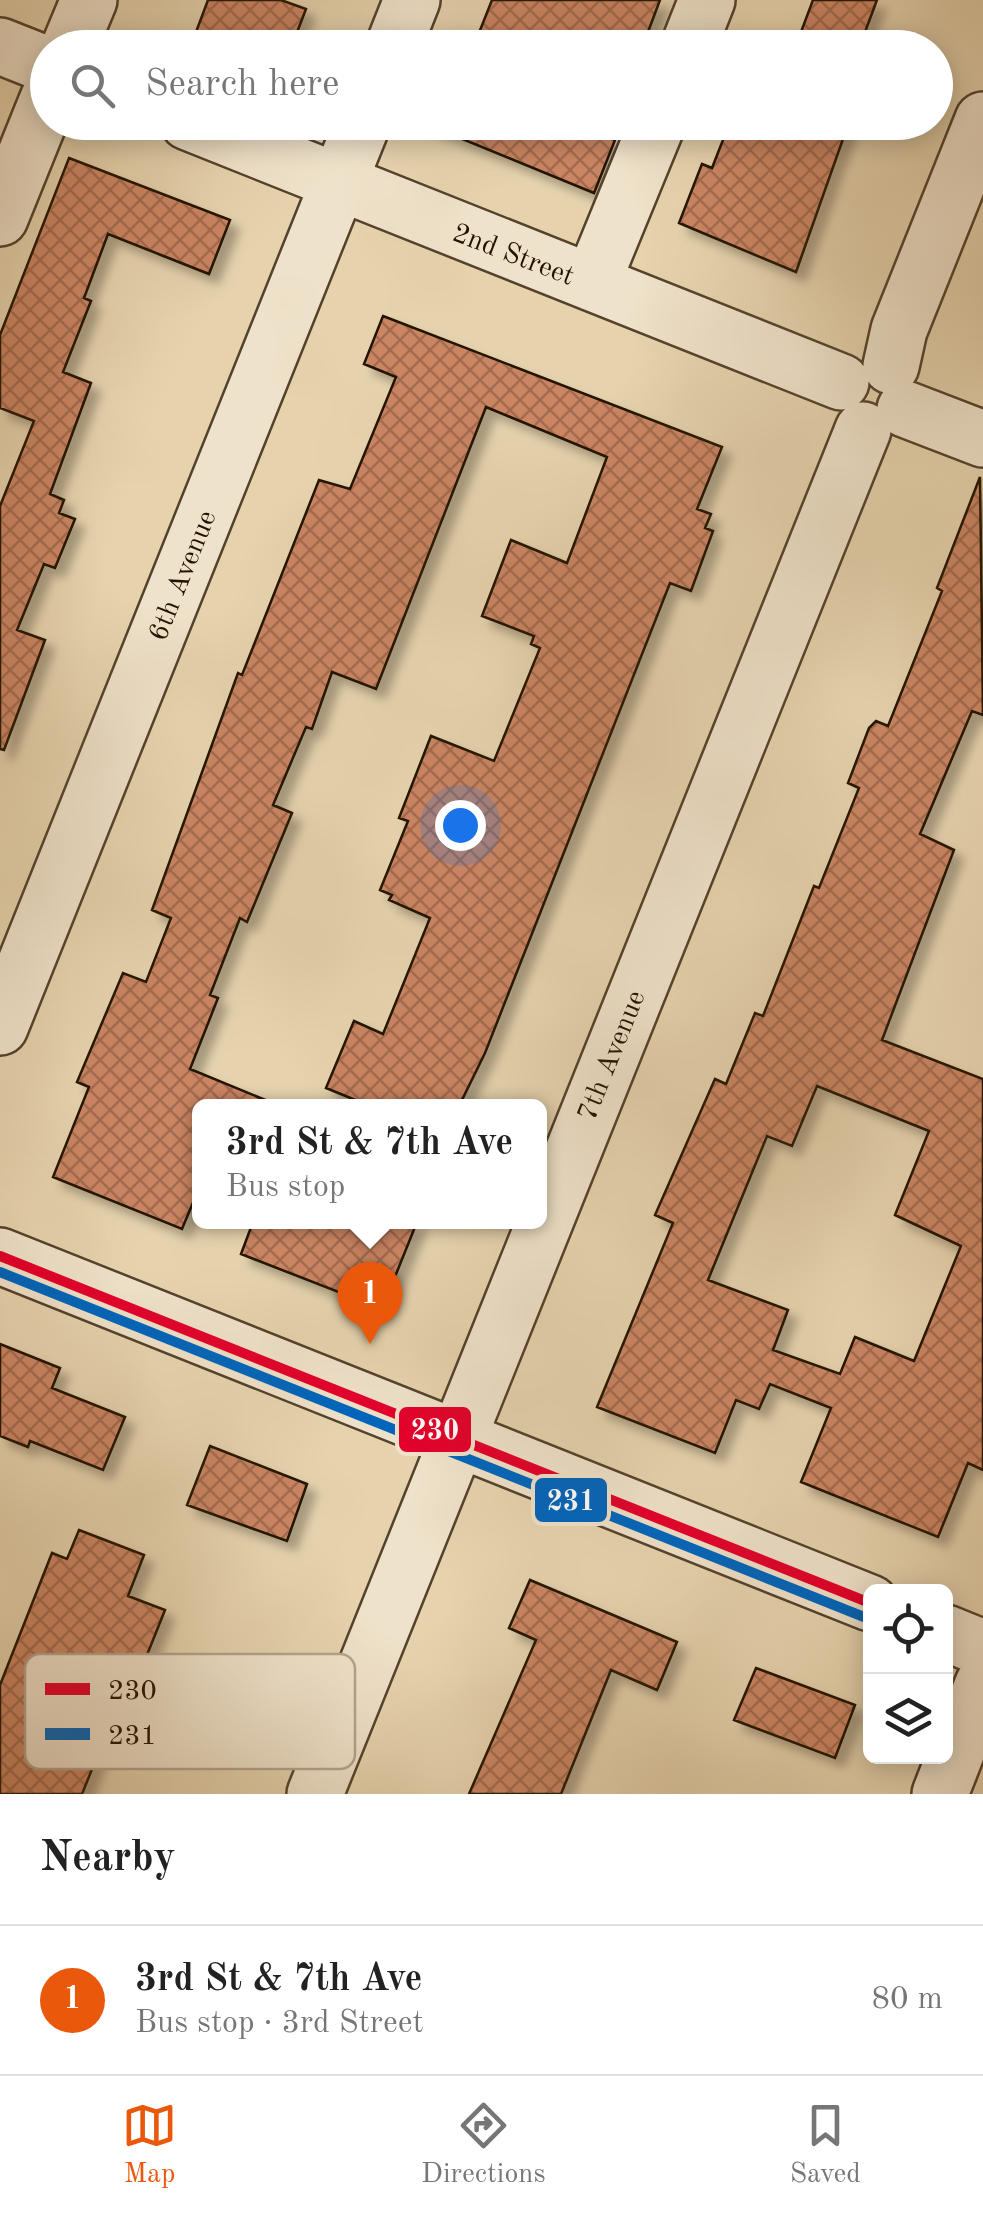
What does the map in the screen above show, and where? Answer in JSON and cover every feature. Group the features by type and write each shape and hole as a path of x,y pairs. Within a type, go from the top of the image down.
{"street":[{"path":"76,30 89,0"},
{"path":"400,30 412,0"},
{"path":"695,30 707,0"},
{"path":"0,46 30,58"},
{"name":"7th Avenue","path":"547,1213 983,120"},
{"path":"0,218 31,140"},
{"name":"2nd Street","path":"232,140 983,439"},
{"name":"6th Avenue","path":"0,1027 356,140"},
{"path":"592,284 651,140"},
{"name":"7th Avenue","path":"355,1695 541,1229"},
{"path":"0,1256 863,1601"},
{"path":"953,1636 983,1648"},
{"path":"940,1794 983,1684"},
{"name":"7th Avenue","path":"316,1794 326,1769"}],"building":[{"path":"208,0 281,0 306,9 298,30 197,30"},
{"path":"492,0 660,0 649,30 480,30"},
{"path":"813,0 877,0 866,30 802,30"},
{"path":"465,140 615,140 594,193"},
{"path":"723,140 843,140 796,272 679,223 702,164 712,168"},
{"path":"69,158 230,220 209,274 108,234 84,298 91,301 63,372 91,383 50,494 64,500 59,513 75,519 55,568 44,564 17,630 45,640 4,750 0,749 0,506 34,421 0,408 0,335"},
{"path":"383,316 722,447 697,509 711,514 705,528 713,531 691,591 670,583 485,1053 462,1099 353,1099 326,1088 354,1021 383,1034 430,918 389,900 392,895 380,890 408,821 399,818 431,736 494,761 540,648 531,644 534,636 482,616 511,540 567,563 607,457 486,407 376,689 332,672 312,729 306,727 273,805 292,813 247,922 240,918 210,995 218,998 190,1069 263,1099 192,1099 192,1205 182,1229 53,1177 89,1087 77,1082 123,973 146,982 171,918 152,910 238,673 242,675 319,480 350,489 396,377 364,364"},
{"path":"980,477 983,715 972,711 920,834 954,850 882,1040 983,1079 983,1470 968,1463 938,1537 801,1482 831,1408 770,1384 759,1409 736,1400 715,1453 597,1407 673,1223 655,1215 715,1079 726,1084 755,1013 763,1016 814,886 819,888 859,788 848,783 869,728 876,721 888,726 942,591 937,588","holes":["817,1086 929,1131 895,1215 961,1246 914,1361 855,1337 840,1374 773,1350 788,1310 708,1280 767,1136 792,1146"]},
{"path":"250,1229 414,1229 382,1309 241,1254"},
{"path":"0,1344 60,1368 52,1388 125,1417 103,1470 30,1441 28,1447 0,1436"},
{"path":"210,1446 307,1484 287,1541 187,1505"},
{"path":"79,1530 144,1555 128,1596 165,1610 147,1654 25,1654 25,1769 92,1769 82,1794 0,1794 0,1685 52,1553 67,1559"},
{"path":"530,1580 677,1642 657,1690 611,1670 561,1794 469,1794 536,1640 509,1628"},
{"path":"756,1668 855,1705 835,1758 734,1720"}],"transit line":[{"name":"230","path":"0,1256 863,1600"},
{"name":"231","path":"0,1272 863,1617"}],"place":[{"name":"3rd St & 7th Ave","path":"370,1344"}]}
